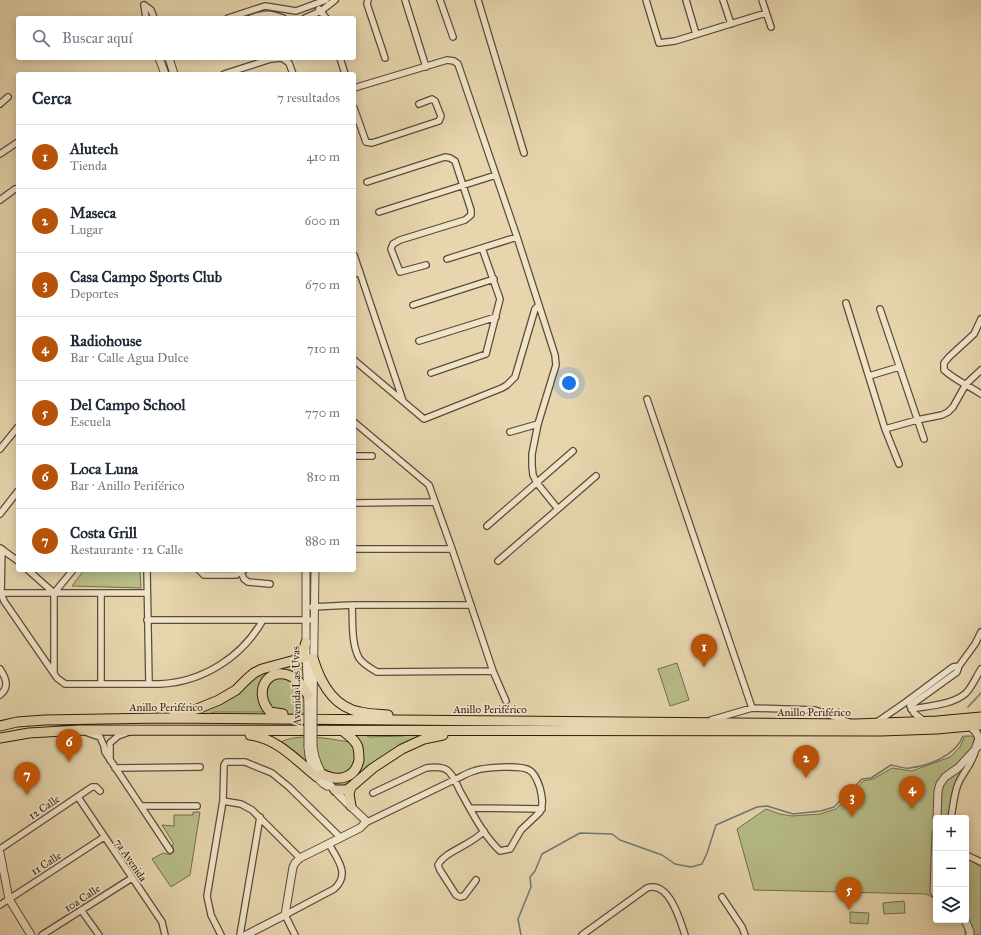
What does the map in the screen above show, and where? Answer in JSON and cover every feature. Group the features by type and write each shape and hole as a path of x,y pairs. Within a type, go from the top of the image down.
{"highway":[{"path":"295,660 303,652 306,642"},
{"path":"162,718 208,705 236,690 254,673 262,669 310,657 328,691 342,705 360,712 431,721"},
{"path":"302,719 287,714 275,714 270,712 262,699 262,689 265,682 276,674 283,674 291,677 298,681 310,702"},
{"name":"Anillo Periférico","path":"0,726 17,722 45,720 162,718 855,724 925,722 981,717"},
{"name":"Anillo Periférico","path":"0,738 29,733 80,730 881,731 971,727 981,725"},
{"path":"224,731 258,736 272,742 320,776 338,778 346,777 353,773 358,766 358,746 343,731"},
{"path":"335,790 346,790 351,787 377,764 402,749 424,739 459,731"},
{"path":"350,806 349,794 351,787"}],"street":[{"path":"234,16 265,6 296,11 326,0"},
{"path":"310,16 321,11 335,0"},
{"path":"368,0 367,4 385,58"},
{"path":"405,0 426,66"},
{"path":"440,0 453,37"},
{"path":"478,0 524,153"},
{"path":"646,0 659,42 675,41 766,13"},
{"path":"686,0 696,34"},
{"path":"723,0 730,24"},
{"path":"762,0 770,27"},
{"path":"146,16 144,5 151,10 153,16"},
{"path":"314,5 325,16"},
{"path":"257,16 263,14 277,16"},
{"path":"160,60 163,72"},
{"path":"170,60 173,72"},
{"path":"230,72 268,60"},
{"path":"285,60 289,63 292,72"},
{"path":"341,60 344,72"},
{"path":"356,87 447,60 454,61 458,64 517,237 555,355 556,366 538,424 532,460 534,475 537,483 558,509"},
{"path":"0,104 8,97"},
{"path":"356,114 366,142 372,143 439,121 441,116 435,101 432,99 418,104"},
{"path":"0,154 16,143"},
{"path":"367,182 445,157 455,161 471,210 470,215 465,220 400,240 393,244 391,249 400,272 426,265"},
{"path":"379,212 496,175"},
{"path":"0,200 15,189"},
{"path":"447,259 517,237"},
{"path":"431,373 486,354 500,299 482,248"},
{"path":"357,273 404,402"},
{"path":"413,305 494,279"},
{"path":"846,303 886,429 899,464"},
{"path":"356,362 424,419 507,385 515,377 535,309 538,306"},
{"path":"880,309 924,439"},
{"path":"420,341 496,317"},
{"path":"981,319 974,334 944,363 944,370 953,378 966,384 981,394"},
{"path":"869,376 899,367"},
{"path":"886,429 948,412 966,384 981,370"},
{"path":"647,399 752,708"},
{"path":"356,424 429,485 493,671 506,701"},
{"path":"510,432 538,424"},
{"path":"0,449 16,429"},
{"path":"487,526 574,451"},
{"path":"356,456 372,456"},
{"path":"498,561 596,476"},
{"path":"0,514 16,494"},
{"path":"356,503 435,502"},
{"path":"1,548 16,559"},
{"path":"1,548 2,593 4,601 57,678 65,684 170,684 192,679 221,665 233,657 255,634 263,620"},
{"path":"356,549 452,549"},
{"path":"30,572 54,593"},
{"path":"54,673 54,593 71,572"},
{"path":"147,572 149,684"},
{"path":"201,572 204,575 236,575 241,572"},
{"path":"243,572 244,579 248,582 270,584"},
{"name":"Avenida Las Uvas","path":"306,572 306,642 310,657"},
{"name":"Avenida Las Uvas","path":"315,572 314,620 310,657 311,766 362,817 365,823"},
{"path":"2,593 147,593"},
{"path":"101,593 101,684"},
{"path":"306,607 352,605 471,605"},
{"path":"352,605 355,648 360,659 376,672 493,671"},
{"path":"148,620 314,620"},
{"path":"874,723 909,706 953,667 958,666 975,644 981,632"},
{"path":"0,669 6,677 7,682 5,690 0,695"},
{"path":"909,706 951,701 960,697 970,688 981,669"},
{"path":"909,706 918,717 925,722"},
{"path":"702,723 752,708 815,710 855,724"},
{"path":"952,815 958,785 974,759 979,745 979,738 971,727"},
{"path":"80,730 106,740 114,739 118,736 139,730"},
{"path":"100,738 105,752 111,762 142,806 170,850"},
{"path":"111,762 110,746 114,739"},
{"path":"937,815 938,791 940,784 945,777 958,768 979,745"},
{"path":"221,935 211,915 207,896 223,801 224,765 226,762 245,762 272,773 289,787 341,838"},
{"path":"115,768 200,767"},
{"path":"295,935 285,915 293,867 295,863 300,858 360,828 365,823 454,780 475,770 490,768 513,767 528,769 534,774 540,788 542,809 521,830 510,849 500,852 490,842 454,780 447,770 443,768 426,768 373,793"},
{"name":"12 Calle","path":"0,849 92,787 96,787 100,791"},
{"name":"7a Avenida","path":"78,797 162,922 165,935"},
{"path":"223,801 241,804 252,810 300,858"},
{"path":"142,806 197,806"},
{"path":"470,808 542,809"},
{"path":"240,935 260,817"},
{"path":"476,880 464,896 460,897 456,895 438,865 440,861 479,837 484,832"},
{"name":"11 Calle","path":"0,905 104,837"},
{"path":"246,935 334,889 339,884 342,877 342,868 328,844"},
{"path":"934,887 935,851"},
{"path":"0,853 9,899 31,935"},
{"path":"969,856 981,862"},
{"name":"10a Calle","path":"42,935 132,878"},
{"path":"582,935 652,886 657,887 664,893 675,907 685,935"},
{"path":"722,896 742,927 745,935"},
{"path":"81,910 99,935"},
{"path":"966,923 970,930 970,935"}],"green space":[{"path":"82,572 140,572 141,588 72,586"},
{"path":"306,657 308,713 287,714 270,712 214,712 200,719 187,712 197,709 247,679"},
{"path":"677,663 689,700 670,706 658,669"},
{"path":"354,731 370,737 403,736 413,731 424,731 424,739 340,791 277,745 292,738 302,737 349,742 353,739"},
{"path":"965,736 974,736 973,750 955,784 949,815 933,815 933,898 926,894 754,890 737,829 766,809 792,816 820,814 836,809 863,781 873,779 892,768 912,771 950,757 960,747"},
{"path":"193,812 200,812 190,875 171,887 152,859 163,853 171,854 174,851 172,845 174,844 162,825 174,826 174,815 193,815"},
{"path":"969,860 981,867 981,935 965,935 965,927 963,923 969,923"},
{"path":"904,901 905,913 884,914 883,903"},
{"path":"850,912 869,913 868,924 850,923"}],"waterway":[{"path":"968,707 981,693"},
{"path":"521,935 518,919 531,887 530,877 535,871 542,854 580,833 612,834 620,840 662,855 675,864 691,867 702,864 716,825 757,807 767,806 793,814 821,811 834,807 862,779 871,778 891,765 908,768 933,762 954,749 963,736"}],"place":[{"name":"Alutech","path":"704,667"},
{"name":"Loca Luna","path":"69,762"},
{"name":"Maseca","path":"806,778"},
{"name":"Costa Grill","path":"27,795"},
{"name":"Radiohouse","path":"912,809"},
{"name":"Casa Campo Sports Club","path":"852,817"},
{"name":"Del Campo School","path":"849,910"}]}
